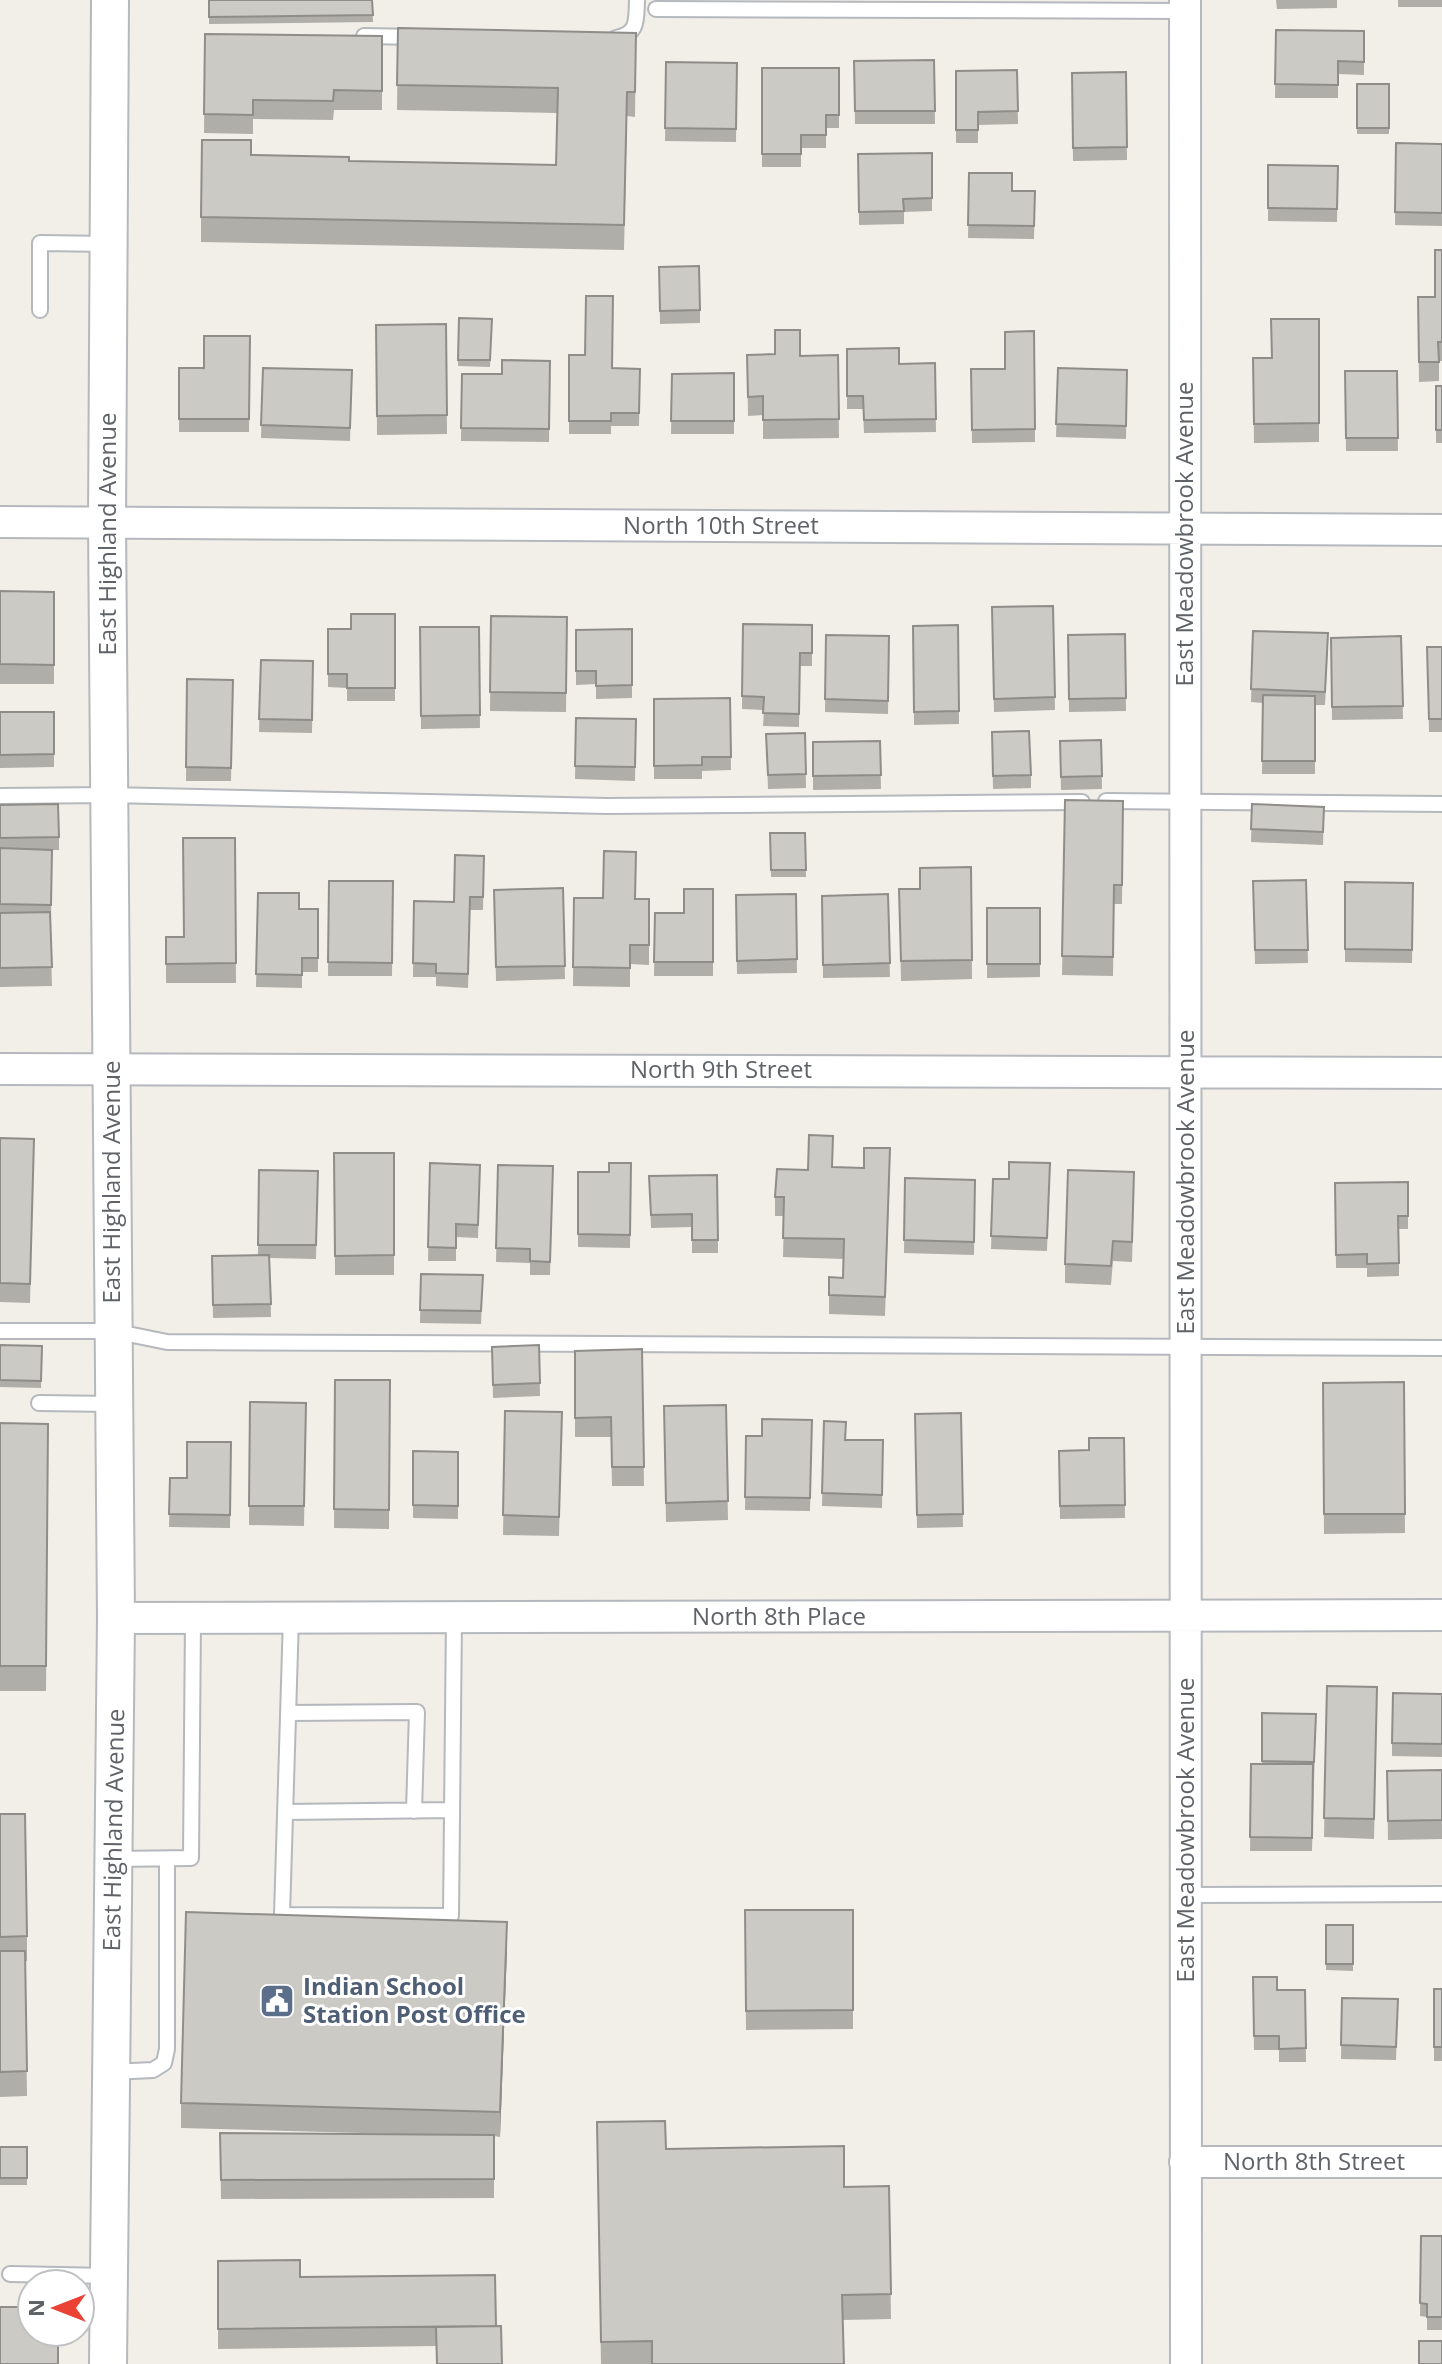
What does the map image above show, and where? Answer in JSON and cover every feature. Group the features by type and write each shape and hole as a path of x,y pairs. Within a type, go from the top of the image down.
{"street":[{"name":"East Highland Avenue","path":"108,2364 116,1618 107,523 110,0"},
{"name":"East Meadowbrook Avenue","path":"1185,6 1186,2364"},
{"name":"North 10th Street","path":"0,522 1442,530"},
{"name":"North 9th Street","path":"0,1069 1442,1073"},
{"name":"North 8th Place","path":"116,1618 1442,1615"},
{"name":"North 8th Street","path":"1185,2162 1442,2162"}],"lane":[{"path":"605,38 621,38 631,33 636,26 637,0"},
{"path":"656,9 1185,6"},
{"path":"356,36 434,37"},
{"path":"40,310 40,243 109,244"},
{"path":"0,796 109,795 607,806 1185,801 1442,804"},
{"path":"0,1331 113,1331 167,1342 1442,1348"},
{"path":"39,1403 113,1404"},
{"path":"291,1617 282,1915 451,1916 454,1617"},
{"path":"113,1859 191,1858 193,1618"},
{"path":"288,1713 417,1712 414,1811"},
{"path":"285,1812 452,1810"},
{"path":"111,2072 153,2070 164,2063 167,2049 167,1859"},
{"path":"1186,1895 1442,1894"},
{"path":"10,2274 110,2276"}],"building":[{"path":"209,0 372,0 373,15 209,17"},
{"path":"398,28 636,33 635,92 627,92 624,225 201,217 202,140 251,140 251,155 349,157 349,161 556,165 558,88 397,85"},
{"path":"1276,30 1364,31 1364,62 1338,61 1338,85 1275,84"},
{"path":"205,34 382,36 382,91 334,90 333,101 253,100 253,115 204,114"},
{"path":"934,60 935,111 855,111 854,61"},
{"path":"666,62 737,63 736,129 665,128"},
{"path":"762,68 839,68 839,115 826,115 826,135 801,135 801,154 762,154"},
{"path":"1017,70 1018,111 978,112 978,130 956,130 956,71"},
{"path":"1126,72 1127,147 1073,148 1072,73"},
{"path":"1357,84 1389,84 1389,128 1357,128"},
{"path":"1396,143 1442,144 1442,213 1395,212"},
{"path":"932,153 932,198 903,199 904,211 859,212 858,154"},
{"path":"1268,165 1338,166 1337,209 1268,208"},
{"path":"969,173 1012,173 1012,191 1035,191 1034,226 968,225"},
{"path":"1435,250 1442,250 1442,342 1438,342 1439,362 1419,362 1418,297 1435,297"},
{"path":"699,266 700,310 660,311 659,267"},
{"path":"586,296 613,296 612,368 640,369 639,413 611,413 611,421 569,421 569,355 585,355"},
{"path":"459,318 492,319 490,360 458,360"},
{"path":"1271,319 1319,319 1319,423 1254,424 1253,358 1272,358"},
{"path":"446,324 447,415 377,416 376,325"},
{"path":"775,330 800,330 800,356 838,355 839,419 763,420 763,396 748,397 747,355 775,354"},
{"path":"1034,331 1035,429 972,430 971,369 1005,369 1005,332"},
{"path":"204,336 250,336 249,419 179,419 179,368 204,368"},
{"path":"899,348 899,364 935,363 936,419 864,420 863,396 847,396 847,349"},
{"path":"502,360 550,361 549,429 461,428 462,374 502,374"},
{"path":"263,368 352,370 350,428 261,425"},
{"path":"1058,368 1127,370 1126,426 1056,424"},
{"path":"1345,371 1397,371 1398,438 1346,438"},
{"path":"734,373 734,421 671,421 672,374"},
{"path":"1436,386 1442,386 1442,430 1436,430"},
{"path":"0,591 54,592 54,665 0,664"},
{"path":"1053,606 1055,697 994,699 992,607"},
{"path":"351,614 395,614 395,688 347,688 347,674 328,674 328,629 351,629"},
{"path":"491,616 567,617 566,693 490,692"},
{"path":"743,624 812,625 812,653 800,653 799,714 763,713 764,697 742,696"},
{"path":"958,625 959,711 914,712 913,626"},
{"path":"420,627 479,627 480,715 421,716"},
{"path":"632,629 632,685 596,686 596,671 576,671 576,630"},
{"path":"1253,631 1328,633 1325,692 1251,689"},
{"path":"1125,634 1126,698 1069,699 1068,635"},
{"path":"826,635 889,636 888,701 825,699"},
{"path":"1401,636 1403,706 1332,707 1331,638"},
{"path":"1427,647 1442,647 1442,719 1429,719"},
{"path":"261,660 313,661 312,720 259,719"},
{"path":"187,679 233,680 231,768 186,767"},
{"path":"1263,695 1315,696 1315,761 1262,761"},
{"path":"730,698 731,757 702,757 702,765 654,766 654,699"},
{"path":"0,712 54,712 54,754 0,755"},
{"path":"576,718 636,719 635,767 575,766"},
{"path":"1029,731 1031,775 993,776 992,732"},
{"path":"805,733 806,774 768,775 766,734"},
{"path":"1101,740 1102,776 1061,777 1060,741"},
{"path":"880,741 881,775 813,776 813,742"},
{"path":"1065,800 1123,801 1122,885 1114,885 1113,957 1062,956"},
{"path":"58,804 59,837 0,838 0,805"},
{"path":"1252,804 1324,807 1323,832 1251,829"},
{"path":"770,833 805,833 806,870 771,870"},
{"path":"183,838 235,838 236,963 166,964 166,937 184,937"},
{"path":"0,848 52,850 51,905 0,904"},
{"path":"604,851 636,852 635,899 649,899 649,945 630,945 630,968 573,967 574,898 603,898"},
{"path":"455,855 484,856 483,897 470,897 468,974 436,973 436,964 413,963 414,901 454,902"},
{"path":"971,867 972,960 901,961 899,889 920,889 920,868"},
{"path":"1306,880 1308,950 1255,950 1253,881"},
{"path":"329,881 393,881 392,963 328,962"},
{"path":"1345,882 1413,883 1412,950 1345,949"},
{"path":"563,888 565,966 496,967 494,890"},
{"path":"684,889 713,889 713,962 654,962 655,913 684,913"},
{"path":"258,893 299,893 299,909 318,909 318,958 302,958 302,975 256,974"},
{"path":"796,894 797,959 737,961 736,895"},
{"path":"888,894 890,963 823,965 822,896"},
{"path":"987,908 1040,908 1040,964 987,964"},
{"path":"50,912 52,967 0,968 0,913"},
{"path":"809,1135 833,1136 832,1167 864,1168 864,1148 890,1148 885,1297 829,1295 829,1277 843,1278 844,1239 783,1238 784,1197 775,1197 777,1169 808,1170"},
{"path":"0,1138 34,1139 30,1284 0,1283"},
{"path":"334,1153 394,1153 394,1255 335,1256"},
{"path":"1009,1162 1050,1163 1047,1238 991,1236 993,1179 1009,1179"},
{"path":"430,1163 480,1165 478,1225 456,1224 456,1248 428,1247"},
{"path":"609,1163 631,1163 630,1235 578,1234 578,1172 609,1172"},
{"path":"498,1165 553,1166 550,1262 530,1261 530,1249 496,1248"},
{"path":"259,1170 318,1171 316,1245 258,1245"},
{"path":"1068,1170 1134,1172 1132,1242 1113,1241 1111,1266 1065,1264"},
{"path":"717,1175 718,1240 692,1240 692,1214 651,1215 649,1176"},
{"path":"905,1178 975,1180 974,1242 904,1240"},
{"path":"1408,1182 1408,1216 1398,1216 1399,1263 1367,1264 1367,1254 1336,1255 1335,1183"},
{"path":"269,1255 271,1304 213,1305 212,1256"},
{"path":"421,1274 483,1275 481,1311 420,1310"},
{"path":"0,1345 42,1346 41,1381 0,1380"},
{"path":"539,1345 540,1383 493,1385 492,1347"},
{"path":"642,1349 644,1467 612,1467 611,1417 575,1418 575,1351"},
{"path":"335,1380 390,1380 389,1510 334,1509"},
{"path":"1404,1382 1405,1514 1324,1514 1323,1383"},
{"path":"250,1402 306,1403 304,1506 249,1506"},
{"path":"726,1405 728,1501 666,1503 664,1406"},
{"path":"505,1411 562,1412 559,1517 503,1515"},
{"path":"961,1413 963,1514 917,1515 915,1414"},
{"path":"762,1419 812,1420 810,1498 745,1497 746,1436 762,1436"},
{"path":"824,1421 846,1422 845,1440 883,1440 882,1495 822,1493"},
{"path":"0,1423 48,1424 46,1666 0,1666"},
{"path":"1089,1438 1124,1438 1125,1505 1060,1506 1059,1451 1089,1450"},
{"path":"187,1442 231,1442 230,1515 169,1514 170,1478 187,1478"},
{"path":"413,1451 458,1452 458,1506 413,1505"},
{"path":"1327,1686 1377,1687 1374,1819 1324,1818"},
{"path":"1393,1693 1442,1694 1442,1744 1392,1743"},
{"path":"1262,1713 1316,1714 1314,1762 1262,1761"},
{"path":"1251,1764 1313,1764 1312,1838 1250,1837"},
{"path":"1442,1770 1442,1820 1388,1821 1387,1771"},
{"path":"0,1814 25,1814 27,1936 0,1937"},
{"path":"745,1910 853,1910 853,2010 746,2011"},
{"path":"186,1912 507,1922 500,2112 181,2103"},
{"path":"1326,1925 1353,1925 1353,1964 1326,1964"},
{"path":"0,1951 25,1951 27,2071 0,2072"},
{"path":"1253,1977 1277,1977 1277,1990 1305,1990 1306,2048 1279,2049 1279,2036 1254,2036"},
{"path":"1434,1989 1442,1989 1442,2047 1434,2047"},
{"path":"1342,1998 1398,1999 1396,2047 1341,2045"},
{"path":"665,2121 666,2149 844,2146 844,2187 889,2186 891,2294 842,2295 844,2364 652,2364 652,2341 601,2342 597,2122"},
{"path":"220,2133 494,2135 494,2179 221,2180"},
{"path":"0,2147 27,2147 27,2178 0,2178"},
{"path":"1421,2236 1442,2236 1442,2317 1427,2317 1427,2304 1420,2303"},
{"path":"300,2260 300,2277 495,2275 496,2326 218,2329 218,2261"},
{"path":"0,2307 16,2307 16,2348 58,2348 58,2364 0,2364"},
{"path":"501,2326 502,2364 437,2364 436,2327"},
{"path":"1419,2341 1442,2341 1442,2364 1419,2364"}],"place":[{"name":"Indian School Station Post Office","path":"277,2001"}]}
